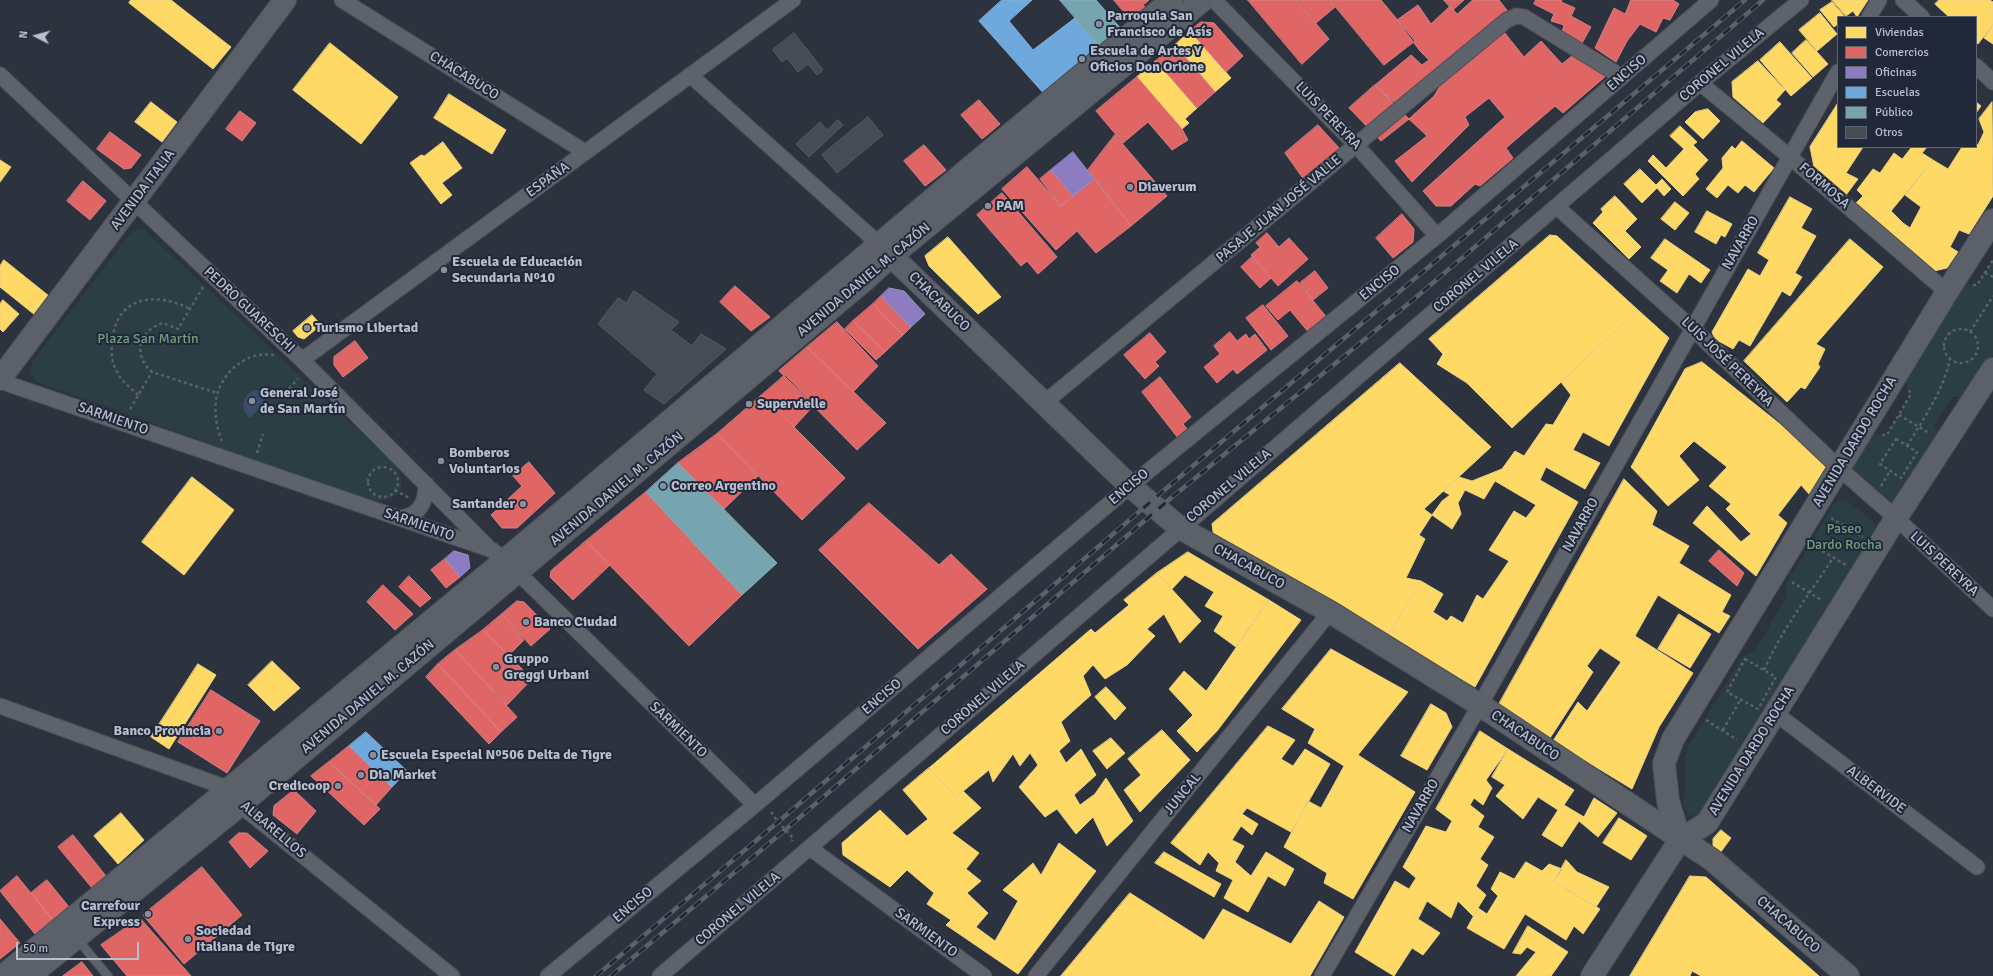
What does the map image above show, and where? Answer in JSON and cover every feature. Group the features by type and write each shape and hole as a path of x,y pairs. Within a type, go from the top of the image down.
{"main road":[{"name":"AVENIDA ITALIA","path":"0,380 285,0"},
{"name":"AVENIDA DANIEL M. CAZÓN","path":"29,976 76,937 505,561 861,284 885,250 1172,0"},
{"name":"AVENIDA DANIEL M. CAZÓN","path":"885,250 1203,0"},
{"name":"AVENIDA DARDO ROCHA","path":"1680,840 1668,801 1664,763 1673,739 1840,469 1947,292 1993,220"},
{"name":"CHACABUCO","path":"885,250 1130,486 1180,528 1330,612 1480,706 1680,840 1711,859 1848,976"},
{"name":"AVENIDA DARDO ROCHA","path":"1592,976 1680,840 1707,823 1878,546 1993,370"},
{"name":"AVENIDA DANIEL M. CAZÓN","path":"3,976 235,797"}],"street":[{"name":"CHACABUCO","path":"342,0 586,152"},
{"name":"ESPAÑA","path":"306,363 586,152 793,0"},
{"name":"LUIS PEREYRA","path":"1214,0 1356,145 1437,236"},
{"name":"ENCISO","path":"548,976 755,804 1130,486 1437,236 1711,0"},
{"name":"CORONEL VILELA","path":"660,976 1700,83 1801,0"},
{"path":"1870,16 1878,0"},
{"path":"1904,0 1921,16"},
{"name":"PASAJE JUAN JOSÉ VALLE","path":"1044,403 1507,20 1516,16 1524,17 1622,77"},
{"path":"1977,67 1993,82"},
{"name":"NAVARRO","path":"1322,976 1480,706 1692,328 1837,74"},
{"name":"PEDRO GUARESCHI","path":"0,75 133,202 306,363 505,561"},
{"name":"CHACABUCO","path":"690,76 885,250"},
{"name":"FORMOSA","path":"1700,83 1790,157 1947,292"},
{"name":"LUIS JOSÉ PEREYRA","path":"1557,207 1692,328 1840,469 1896,518"},
{"name":"SARMIENTO","path":"0,380 400,518 505,561 755,804"},
{"path":"400,518 409,517 417,512 426,496 426,484"},
{"name":"LUIS PEREYRA","path":"1896,518 1993,609"},
{"name":"JUNCAL","path":"1036,976 1330,612"},
{"name":"ALBARELLOS","path":"0,706 235,797 452,976"},
{"name":"ALBERVIDE","path":"1775,713 1977,867"},
{"name":"SARMIENTO","path":"810,848 984,976"}],"lane":[{"path":"76,937 108,976"}],"path":[{"path":"1985,273 1993,278"},
{"path":"211,275 178,328 163,323 148,330 143,337 140,346 146,367 152,372 218,393"},
{"path":"1970,332 1993,296"},
{"path":"138,395 124,382 116,371 113,359 112,334 119,318 125,310 137,302 150,298 166,299 190,309"},
{"path":"1960,329 1970,332 1974,335 1978,346 1974,357 1964,363 1958,363 1950,359 1945,353 1944,347 1947,336 1950,332 1960,329"},
{"path":"229,460 219,434 216,411 218,393 225,379 234,367 248,357 264,354 306,363 285,393"},
{"path":"1907,446 1940,389 1947,373 1950,359"},
{"path":"122,423 152,372"},
{"path":"1899,414 1945,443"},
{"path":"253,468 263,434"},
{"path":"1896,439 1907,446 1917,452 1901,478 1880,464 1896,439"},
{"path":"384,466 393,471 398,480 396,490 392,494 383,497 370,491 367,482 370,473 374,469 384,466"},
{"path":"1816,508 1878,546"},
{"path":"1798,537 1861,575"},
{"path":"1764,670 1788,622 1810,593 1832,558"},
{"path":"1776,573 1839,610"},
{"path":"1745,659 1764,670 1776,677 1758,709 1727,692 1745,659"},
{"path":"1723,730 1741,699"},
{"path":"1691,710 1753,749"},
{"path":"776,807 770,812 793,838 792,842 794,845"}],"green space":[{"name":"Plaza San Martín","path":"143,228 393,463 401,478 401,486 398,494 385,501 369,500 37,382 33,378 31,373 32,362 132,231"},
{"name":"Paseo Dardo Rocha","path":"1993,260 1993,355 1967,397 1952,397 1934,425 1940,438 1894,503 1889,502 1855,476 1853,465 1869,435 1887,434 1911,395 1904,378 1963,284 1977,285"},
{"name":"Paseo Dardo Rocha","path":"1844,499 1873,521 1876,531 1701,813 1693,816 1689,815 1684,808 1685,758 1688,747 1743,656 1754,652 1787,596 1786,584 1833,505 1837,501"}],"water":[{"path":"253,390 266,391 262,405 250,418 244,411 243,403 246,396"}],"building: Viviendas":[{"path":"131,0 171,0 231,47 213,69 129,3"},
{"path":"1832,0 1868,0 1858,16 1853,11 1846,16"},
{"path":"1939,0 1990,0 1993,2 1993,24 1978,44 1977,16 1948,16 1935,4"},
{"path":"1832,2 1844,16 1837,16 1837,25 1834,27 1820,10"},
{"path":"1820,13 1837,34 1817,51 1799,30"},
{"path":"1993,24 1993,44 1984,38"},
{"path":"1190,31 1231,78 1215,92 1175,45"},
{"path":"1806,40 1828,64 1813,77 1792,53"},
{"path":"1780,42 1812,78 1791,96 1760,60"},
{"path":"330,43 398,97 361,144 293,90"},
{"path":"1156,61 1197,108 1185,119 1189,123 1182,129 1137,77"},
{"path":"1758,61 1785,90 1776,100 1781,104 1763,123 1733,97 1732,82"},
{"path":"449,94 506,130 492,154 434,118"},
{"path":"151,102 177,122 162,142 135,122"},
{"path":"1992,102 1993,196 1969,234 1959,230 1950,247 1958,252 1947,268 1934,271 1893,235 1903,223 1910,228 1921,207 1905,195 1933,160 1948,169 1961,148 1977,148 1977,144 1984,132 1979,119"},
{"path":"1977,103 1981,106 1977,112"},
{"path":"1837,105 1837,148 1862,148 1846,173 1858,179 1846,195 1814,167 1810,147"},
{"path":"1708,109 1720,121 1703,139 1685,122 1695,112"},
{"path":"1680,126 1697,142 1693,145 1708,160 1695,174 1699,179 1683,196 1648,161 1653,155 1666,168 1684,149 1670,136"},
{"path":"1742,141 1774,168 1754,192 1745,185 1738,193 1728,185 1717,198 1706,189 1723,168 1722,158 1732,146 1735,149"},
{"path":"443,142 462,168 442,183 452,195 441,204 410,163 421,155 424,156"},
{"path":"1911,148 1926,148 1922,153 1933,160 1891,211 1903,223 1893,235 1856,203 1863,196 1857,190 1873,169 1880,173 1894,153 1902,159"},
{"path":"0,160 11,167 0,182"},
{"path":"1640,169 1656,185 1662,179 1671,189 1664,196 1657,188 1642,203 1624,184"},
{"path":"1615,196 1637,219 1625,231 1641,247 1629,259 1593,223 1603,212 1601,209"},
{"path":"1790,197 1812,209 1801,228 1816,236 1795,273 1802,277 1790,296 1782,291 1750,346 1739,340 1733,349 1715,339 1712,332 1748,269 1760,276 1769,260 1758,253"},
{"path":"1675,202 1689,213 1675,230 1661,219"},
{"path":"1707,211 1732,224 1725,237 1721,235 1716,244 1695,232"},
{"path":"1550,235 1557,236 1638,310 1512,428 1467,383 1437,364 1443,354 1429,339"},
{"path":"948,237 1001,297 978,314 929,266 925,256"},
{"path":"1665,239 1710,270 1701,283 1689,274 1677,293 1660,281 1668,270 1651,258"},
{"path":"1850,239 1883,267 1816,344 1825,349 1818,364 1820,367 1805,389 1801,387 1787,402 1744,361"},
{"path":"4,260 49,296 35,315 0,287 0,266"},
{"path":"3,300 19,314 3,332 0,329 0,304"},
{"path":"1638,310 1669,338 1609,446 1583,432 1573,450 1600,463 1585,489 1546,467 1540,480 1578,502 1475,687 1387,637 1421,581 1443,594 1433,612 1447,621 1451,616 1463,623 1477,595 1483,599 1509,561 1489,550 1514,511 1526,518 1536,505 1495,481 1484,499 1465,490 1458,503 1461,514 1452,529 1432,515 1442,501 1450,495 1443,491 1459,477 1472,481 1502,469 1515,451 1524,456 1546,424 1553,425 1571,395 1561,382"},
{"name":"Turismo Libertad","path":"312,315 321,325 304,339 298,337 293,331"},
{"path":"1702,362 1829,463 1809,494 1801,485 1778,515 1787,523 1756,576 1693,523 1707,506 1741,542 1751,534 1726,509 1731,504 1709,486 1727,467 1694,441 1679,456 1699,480 1668,506 1631,467 1685,369"},
{"path":"1400,363 1491,447 1424,509 1432,515 1419,535 1425,539 1406,578 1421,581 1387,637 1214,538 1212,524"},
{"path":"192,477 234,510 184,575 142,542"},
{"path":"1624,479 1657,511 1652,525 1689,546 1679,563 1731,595 1722,612 1730,616 1719,633 1658,595 1635,636 1693,673 1659,727 1632,789 1553,741 1578,702 1587,711 1621,662 1600,648 1587,666 1593,672 1550,738 1498,706"},
{"path":"1188,552 1269,600 1236,647 1214,631 1223,616 1205,606 1214,592 1185,575 1172,589 1157,573"},
{"path":"1157,573 1201,621 1180,643 1164,614 1147,629 1155,636 1127,665 1105,679 1093,665 1083,676 1091,695 1061,722 1070,741 1059,751 1066,763 1081,749 1096,775 1074,795 1080,805 1095,794 1106,778 1133,821 1107,846 1093,817 1076,834 1057,809 1045,817 1019,787 1038,765 1030,753 1020,766 1013,754 993,782 989,770 956,797 929,768 1091,629 1095,633 1129,605 1124,600"},
{"path":"1269,600 1301,620 1217,731 1197,752 1177,731 1193,715 1169,689 1184,671 1206,691"},
{"path":"1679,614 1711,634 1690,668 1658,649"},
{"path":"1331,649 1408,692 1358,755 1415,792 1353,899 1324,883 1327,873 1284,847 1308,801 1321,808 1344,766 1308,743 1315,729 1282,709"},
{"path":"272,661 300,688 274,711 248,685"},
{"path":"198,664 216,675 169,749 151,737"},
{"path":"1106,687 1126,708 1115,720 1095,697"},
{"path":"1431,704 1446,713 1452,727 1427,770 1401,756"},
{"path":"1268,726 1295,740 1281,759 1293,766 1305,749 1330,764 1291,832 1247,808 1242,814 1258,824 1252,835 1241,826 1232,840 1244,846 1235,862 1251,876 1266,852 1294,869 1285,886 1268,876 1248,912 1224,898 1233,880 1216,871 1219,863 1208,852 1200,865 1171,843"},
{"path":"1162,730 1190,760 1140,812 1124,790 1141,775 1128,759"},
{"path":"1480,731 1508,749 1486,780 1492,788 1483,805 1474,798 1470,805 1484,816 1478,827 1494,837 1480,859 1488,865 1476,886 1486,895 1473,916 1458,901 1451,918 1427,901 1418,919 1440,933 1423,955 1412,948 1394,976 1355,952 1395,881 1409,889 1416,878 1403,867 1426,826 1446,832 1452,821 1436,809"},
{"path":"1111,738 1125,753 1107,769 1093,751"},
{"path":"1508,749 1574,790 1564,805 1584,817 1594,798 1617,813 1598,837 1579,821 1562,847 1542,835 1558,810 1538,797 1523,819 1496,796 1505,785 1492,777"},
{"path":"929,768 956,797 963,791 981,808 952,833 979,853 966,869 981,881 967,893 988,913 976,927 995,941 1018,901 1003,890 1033,863 1041,875 1059,843 1096,871 1018,974 946,925 951,920 927,904 934,893 907,870 890,887 843,855 842,843 880,810 907,836 928,819 903,790"},
{"path":"121,813 144,840 118,864 94,836"},
{"path":"1619,818 1647,836 1631,860 1603,843"},
{"path":"1721,830 1731,838 1720,853 1713,848 1713,839"},
{"path":"1164,852 1221,884 1214,897 1155,863"},
{"path":"1566,860 1577,872 1609,887 1596,907 1554,882"},
{"path":"1526,862 1542,871 1549,864 1562,869 1554,882 1600,909 1583,934 1574,926 1566,940 1525,914 1504,949 1467,928 1478,908 1487,914 1498,896 1491,889 1500,872 1514,879"},
{"path":"1690,876 1706,877 1819,976 1701,976 1692,971 1690,976 1630,976"},
{"path":"1130,893 1204,940 1223,909 1291,944 1319,901 1344,917 1310,976 1061,976"},
{"path":"1528,926 1568,952 1551,976 1516,976 1536,952 1527,947 1521,954 1513,953"}],"building: Comercios":[{"path":"1114,0 1149,0 1143,5 1146,8 1132,21"},
{"path":"1248,0 1296,0 1329,39 1302,64"},
{"path":"1297,0 1329,0 1335,7 1316,23"},
{"path":"1330,0 1381,0 1415,41 1384,65"},
{"path":"1444,0 1464,0 1453,10"},
{"path":"1473,0 1499,0 1515,21 1504,32 1524,57 1541,41 1562,64 1572,56 1607,75 1563,113 1555,106 1506,148 1513,158 1480,186 1475,184 1451,206 1436,206 1423,191 1505,117 1489,98 1465,117 1469,125 1412,182 1395,161 1427,136 1409,119 1434,96 1442,83 1397,105 1375,85 1411,55 1422,65 1429,60 1420,51 1397,20 1418,5 1431,24 1450,6 1457,14"},
{"path":"1536,0 1562,0 1561,2 1575,8 1571,16 1591,27 1582,43 1562,32 1564,25 1551,21 1554,14 1534,4"},
{"path":"1631,0 1673,0 1679,4 1670,20 1663,18 1656,32 1640,24 1627,41 1616,62 1595,48 1614,8 1625,14"},
{"path":"1201,22 1214,23 1243,56 1226,72 1190,31"},
{"path":"1175,45 1215,92 1197,108 1156,61"},
{"path":"1137,77 1182,129 1188,140 1172,150 1148,122 1123,143 1096,111"},
{"path":"1375,85 1409,119 1381,141 1349,108"},
{"path":"979,100 1000,124 982,139 961,115"},
{"path":"240,111 256,123 242,141 226,129"},
{"path":"1318,125 1350,160 1312,191 1285,153"},
{"path":"110,132 141,155 131,168 124,169 97,149"},
{"name":"Diaverum","path":"1115,135 1167,196 1131,226 1088,170"},
{"path":"924,145 946,170 925,186 904,161"},
{"path":"1027,167 1061,206 1094,179 1131,226 1096,253 1077,231 1056,250 1002,189"},
{"path":"1051,170 1073,196 1061,206 1040,179"},
{"path":"83,181 106,201 90,220 67,201"},
{"path":"1002,193 1057,257 1038,274 1027,261 1021,266 977,215"},
{"path":"1402,214 1414,229 1413,242 1393,258 1376,238"},
{"path":"1267,233 1279,247 1289,238 1308,259 1278,286 1251,255 1260,247 1256,243"},
{"path":"1252,257 1271,278 1260,288 1241,267"},
{"path":"1315,271 1328,288 1313,300 1300,283"},
{"path":"1297,281 1328,319 1310,334 1290,310 1278,320 1266,306"},
{"path":"735,286 770,317 751,331 720,302"},
{"path":"881,296 911,327 903,335 873,304"},
{"path":"873,304 903,335 885,352 853,321"},
{"path":"1263,305 1288,336 1271,350 1246,318"},
{"path":"853,321 885,352 876,360 845,329"},
{"path":"837,322 878,366 853,392 807,347"},
{"path":"1230,332 1237,341 1246,334 1249,339 1255,334 1267,350 1237,374 1233,369 1217,383 1204,367 1220,354 1214,346"},
{"path":"1150,333 1166,352 1155,362 1159,366 1145,379 1124,355"},
{"path":"355,341 368,358 343,377 334,365 334,357"},
{"path":"807,347 886,423 857,450 779,371"},
{"path":"785,375 814,405 794,427 762,395"},
{"path":"1160,377 1191,417 1183,424 1188,430 1178,438 1142,392"},
{"path":"762,395 845,478 802,520 717,434"},
{"path":"717,434 758,476 724,509 678,463"},
{"name":"Santander","path":"529,462 555,493 517,528 502,528 491,515 522,486 513,476"},
{"path":"646,492 742,595 689,646 586,541"},
{"path":"869,503 939,565 951,554 987,589 918,649 819,550"},
{"path":"586,541 610,565 573,600 550,577 551,571"},
{"path":"1719,550 1744,573 1737,586 1709,561"},
{"path":"445,559 460,577 446,588 431,570"},
{"path":"409,576 431,598 420,607 399,587"},
{"path":"383,585 413,614 395,630 367,602"},
{"name":"Banco Ciudad","path":"517,601 524,602 550,629 531,646 502,614"},
{"path":"502,614 524,640 508,656 483,630"},
{"name":"Gruppo Greggi Urbani","path":"483,630 532,679 507,705 455,650"},
{"path":"455,650 517,717 501,732 438,664"},
{"path":"438,664 501,732 489,744 426,677"},
{"name":"Banco Provincia","path":"211,690 260,721 227,773 178,742"},
{"name":"Dia Market","path":"349,746 392,787 376,805 329,762"},
{"name":"Credicoop","path":"329,762 380,809 364,825 311,776"},
{"path":"294,790 316,811 297,834 273,815 274,806"},
{"path":"239,833 247,833 268,851 250,868 229,842"},
{"path":"73,835 106,876 92,888 58,847"},
{"name":"Sociedad Italiana de Tigre","path":"202,867 242,915 184,964 143,915"},
{"path":"17,876 53,920 35,934 0,891"},
{"path":"47,880 69,907 53,920 31,893"},
{"path":"140,918 191,976 127,976 101,945"},
{"path":"0,919 20,943 0,959"},
{"path":"82,962 93,976 63,976"}],"building: Oficinas":[{"path":"1073,152 1094,179 1073,196 1051,170"},
{"path":"889,288 904,291 925,314 911,327 881,296"},
{"path":"454,551 468,555 470,568 460,577 445,559"}],"building: Escuelas":[{"path":"1002,0 1032,0 1009,21 1033,50 1075,18 1102,49 1046,96 979,21"},
{"name":"Escuela Especial Nº506 Delta de Tigre","path":"366,732 407,771 392,787 349,746"}],"building: Público":[{"name":"Parroquia San Francisco de Asís","path":"1060,0 1096,0 1123,31 1102,49"},
{"path":"678,463 777,563 742,595 646,492"}],"building: Otros":[{"path":"794,33 823,70 817,75 808,64 798,72 787,58 782,62 773,50"},
{"path":"868,117 883,135 837,173 822,155"},
{"path":"838,120 843,125 809,157 796,144 820,122 827,130"},
{"path":"634,291 679,322 671,330 692,346 701,334 726,349 664,404 644,390 657,374 598,324 618,298 626,303"}],"railway":[{"path":"596,976 778,822 1162,492 1745,0"},
{"path":"611,976 785,830 1171,498 1414,299 1763,0"}],"place":[{"name":"Parroquia San Francisco de Asís","path":"1099,24"},
{"name":"Escuela de Artes Y Oficios Don Orione","path":"1082,59"},
{"name":"Diaverum","path":"1130,187"},
{"name":"PAM","path":"988,206"},
{"name":"Escuela de Educación Secundaria Nº10","path":"444,270"},
{"name":"Turismo Libertad","path":"307,328"},
{"name":"General José de San Martín","path":"252,401"},
{"name":"Supervielle","path":"749,404"},
{"name":"Bomberos Voluntarios","path":"441,461"},
{"name":"Correo Argentino","path":"663,486"},
{"name":"Santander","path":"523,504"},
{"name":"Banco Ciudad","path":"526,622"},
{"name":"Gruppo Greggi Urbani","path":"496,667"},
{"name":"Banco Provincia","path":"219,731"},
{"name":"Escuela Especial Nº506 Delta de Tigre","path":"373,755"},
{"name":"Dia Market","path":"361,775"},
{"name":"Credicoop","path":"338,786"},
{"name":"Carrefour Express","path":"148,914"},
{"name":"Sociedad Italiana de Tigre","path":"188,939"}]}
